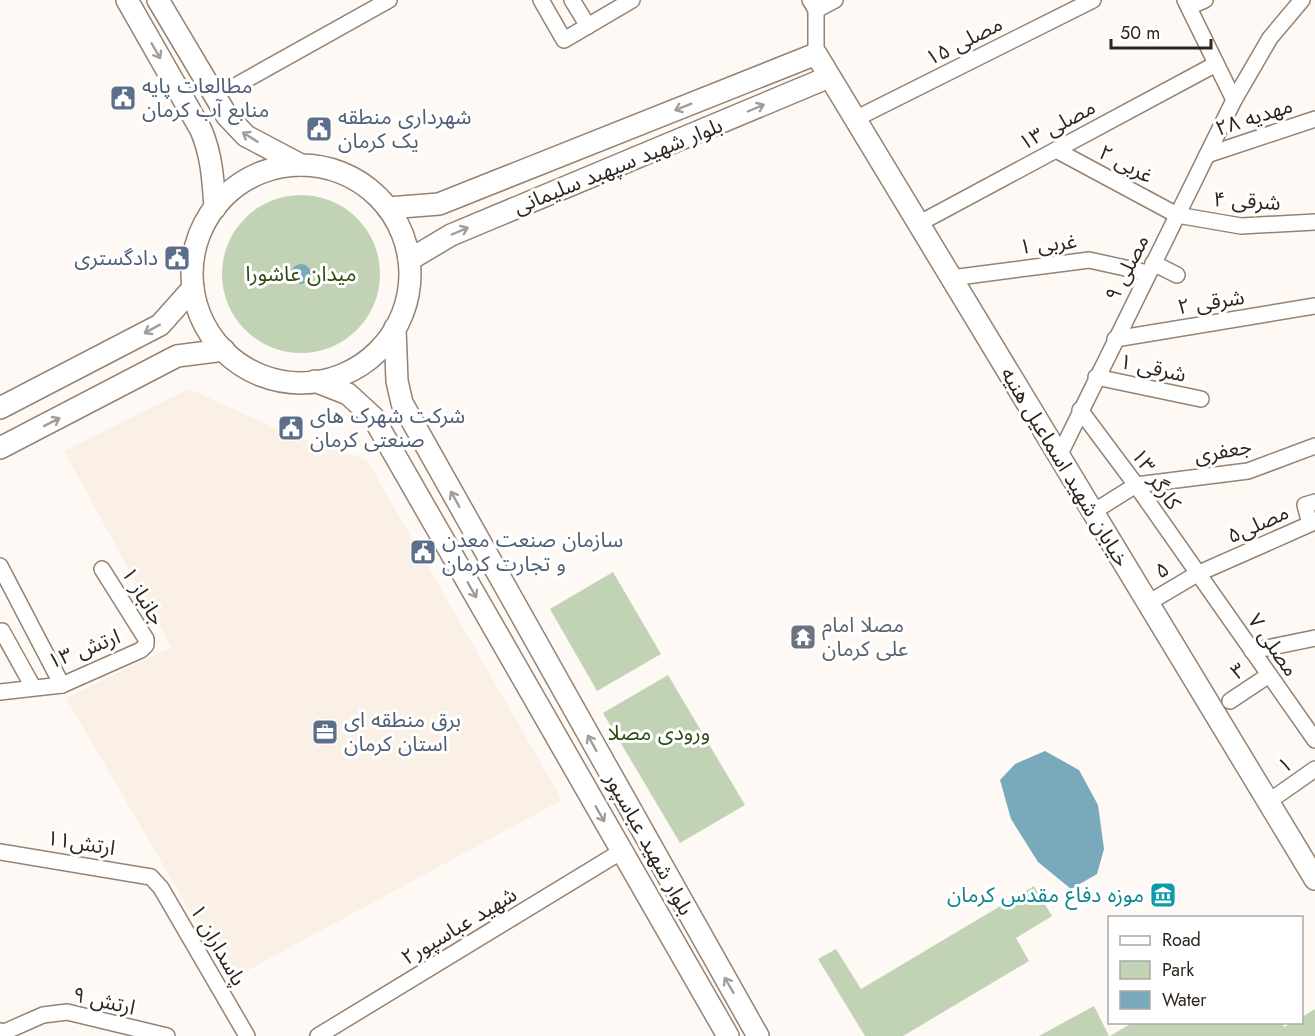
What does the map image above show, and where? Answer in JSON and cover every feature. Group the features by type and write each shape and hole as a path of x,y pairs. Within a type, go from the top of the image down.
{"main road":[{"path":"126,0 201,130 213,168 215,208"},
{"path":"158,0 227,116 246,136 301,165 343,174 368,188 388,208 402,233 409,260 409,288 395,328 367,360 342,374 315,381 272,379 246,368 224,350 200,315 193,288 196,246 215,208 235,188 260,174 301,165"},
{"name":"خیابان شهید اسماعیل هنیه","path":"816,54 1315,879"},
{"name":"بلوار شهید سپهبد سلیمانی","path":"388,208 439,204 816,54"},
{"name":"بلوار شهید سپهبد سلیمانی","path":"409,260 451,235 830,77"},
{"path":"4,402 160,325 193,288"},
{"name":"بلوار شهید عباسپور","path":"395,328 398,381 402,403 758,1036"},
{"path":"0,448 177,356 224,350"},
{"name":"بلوار شهید عباسپور","path":"315,381 348,394 373,417 728,1036"},
{"path":"656,912 680,899"}],"street":[{"path":"235,86 389,0"},
{"path":"588,26 570,0 544,6 564,40 588,26 632,0"},
{"path":"816,54 813,5 835,0"},
{"name":"مصلی ۱۵","path":"855,119 1092,0"},
{"path":"1205,0 1187,4 1234,100"},
{"path":"1234,100 1270,38 1302,0"},
{"name":"مصلی ۱۳","path":"918,224 1216,64"},
{"name":"مصلی ۹","path":"1059,456 1234,100"},
{"name":"مهدیه ۲۸","path":"1207,155 1315,119"},
{"name":"۲ غربی","path":"1056,150 1176,215"},
{"name":"۴ شرقی","path":"1176,215 1241,226 1315,222"},
{"name":"۱ غربی","path":"951,278 1089,260 1150,268 1178,275"},
{"name":"۲ شرقی","path":"1115,339 1315,306"},
{"name":"۱ شرقی","path":"1096,377 1201,399"},
{"name":"کارگر ۱۳","path":"1080,410 1137,485 1197,574"},
{"name":"جعفری","path":"1137,485 1248,471 1315,446"},
{"path":"1093,512 1137,485"},
{"name":"مصلی۵","path":"1197,574 1310,524 1305,505 1315,502"},
{"path":"0,566 62,685"},
{"name":"جانباز ۱","path":"102,569 146,639 146,645"},
{"name":"۵","path":"1148,603 1197,574"},
{"name":"مصلی ۷","path":"1197,574 1315,740"},
{"path":"2,631 33,687"},
{"path":"1252,651 1315,638"},
{"name":"ارتش ۱۳","path":"0,692 62,685 141,650 146,645"},
{"name":"۳","path":"1230,701 1269,675"},
{"name":"۱","path":"1278,795 1315,769"},
{"name":"ارتش۱۱","path":"1,850 151,877"},
{"name":"شهید عباسپور۲","path":"318,1036 622,851"},
{"name":"پاسداران ۱","path":"151,877 161,888 242,1035"},
{"name":"ارتش ۹","path":"0,1035 43,1015 67,1012 167,1036"}],"shaded area":[{"path":"189,389 293,436 367,460 562,800 230,980 66,698 171,647 64,451"}],"green space":[{"name":"میدان عاشورا","path":"301,195 331,201 357,218 374,244 380,274 374,304 357,330 331,347 301,353 271,347 245,330 228,304 222,274 228,244 245,218 271,201"},
{"path":"613,572 661,654 597,691 550,609"},
{"name":"ورودی مصلا","path":"668,675 745,805 680,843 603,713"},
{"path":"1034,886 1052,916 1016,938 1029,961 903,1036 865,1036 818,959 836,949 861,989"},
{"path":"1094,1006 1109,1036 1039,1036"},
{"path":"1315,1009 1315,1036 1110,1036 1130,1024 1282,1024 1284,1027 1290,1024 1303,1024 1303,1016"}],"water":[{"path":"301,264 308,267 311,274 308,281 301,284 294,281 291,274 294,267"},
{"path":"1045,751 1079,770 1098,805 1104,849 1097,874 1071,889 1038,862 1011,819 1000,780 1015,764"}],"place":[{"name":"مطالعات پایه منابع آب کرمان","path":"123,98"},
{"name":"شهرداری منطقه یک کرمان","path":"319,129"},
{"name":"دادگستری","path":"177,258"},
{"name":"شرکت شهرک های صنعتی کرمان","path":"291,428"},
{"name":"سازمان صنعت معدن و تجارت کرمان","path":"423,552"},
{"name":"مصلا امام علی کرمان","path":"803,637"},
{"name":"برق منطقه ای استان کرمان","path":"325,732"},
{"name":"موزه دفاع مقدس کرمان","path":"1163,895"}]}
